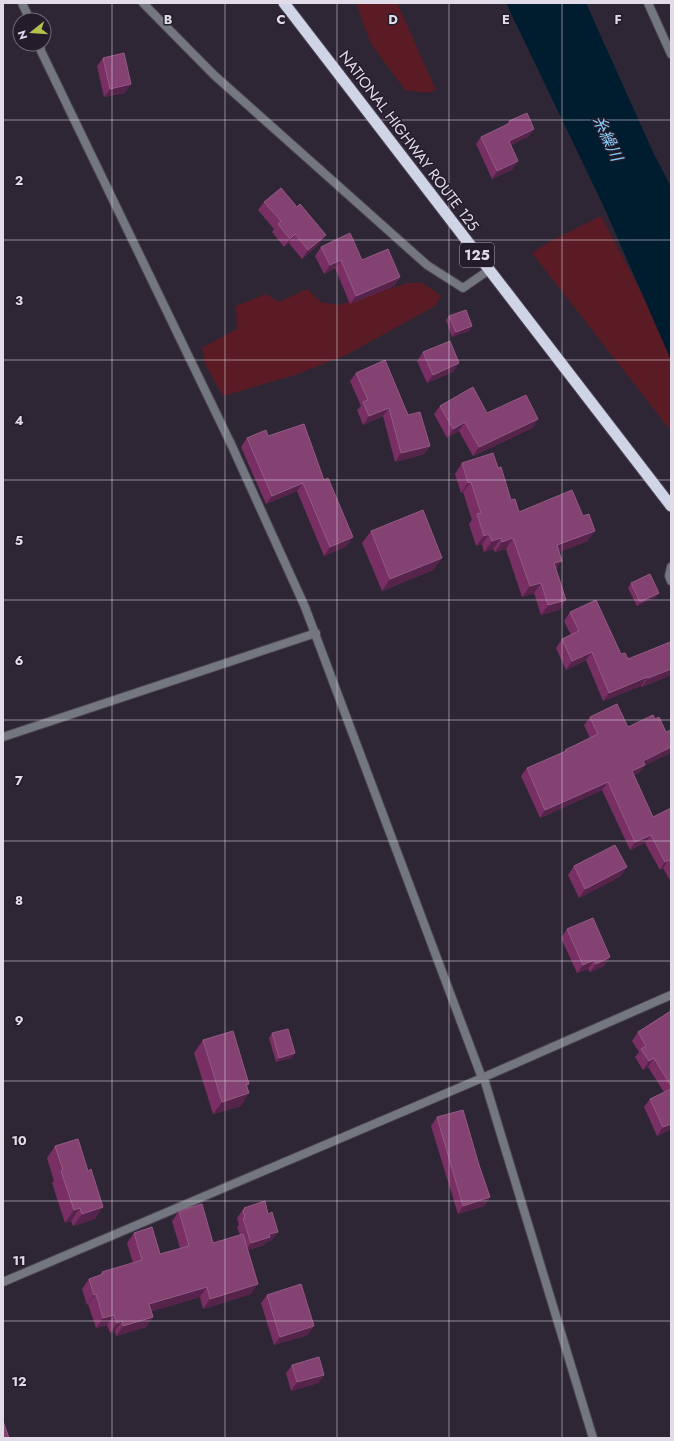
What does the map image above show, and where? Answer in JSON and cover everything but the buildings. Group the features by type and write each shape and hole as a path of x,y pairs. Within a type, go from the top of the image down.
{"highway":[{"name":"NATIONAL HIGHWAY ROUTE 125","path":"284,3 671,506"}],"street":[{"path":"143,3 214,75 427,266 463,288 489,270"},
{"path":"648,3 671,54"},
{"path":"41,52 230,444 316,633 482,1078 485,1082 593,1438"},
{"path":"671,567 671,581"},
{"path":"3,737 316,633"},
{"path":"3,1282 482,1078 671,995"}],"shaded area":[{"path":"356,3 397,3 436,90 428,93 405,90 371,44"},
{"path":"601,216 671,349 671,431 532,253 549,242"},
{"path":"408,283 423,283 441,296 435,306 346,355 295,375 223,396 205,364 202,348 237,329 236,306 266,294 279,302 307,289 321,302 338,305"}],"water":[{"name":"糸繰川","path":"506,3 586,3 653,152 671,187 671,360 604,207"}]}
